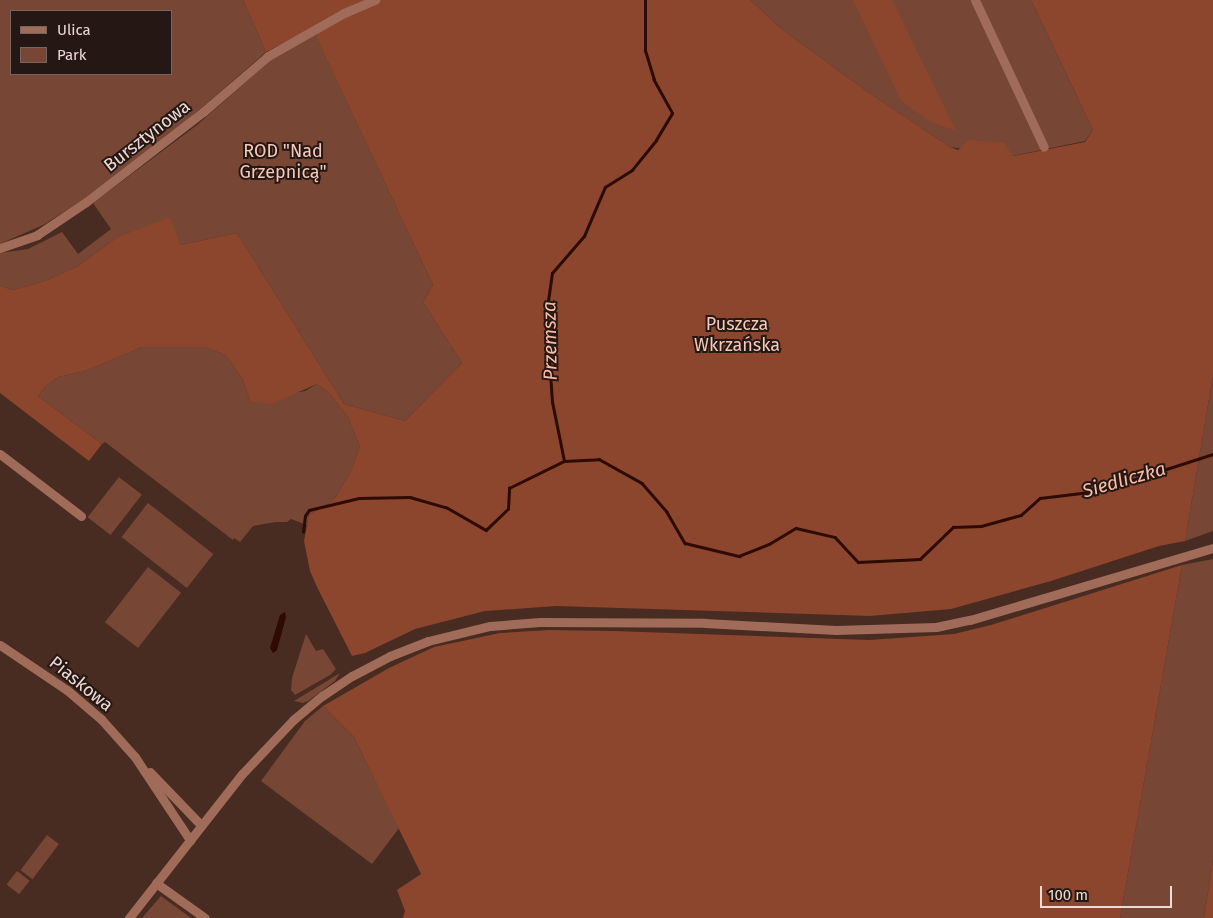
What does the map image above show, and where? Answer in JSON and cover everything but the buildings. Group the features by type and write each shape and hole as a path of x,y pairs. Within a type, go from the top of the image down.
{"street":[{"name":"Bursztynowa","path":"0,248 37,235 86,202 204,112 268,56 304,35 375,0"},
{"path":"975,0 1044,147"},
{"path":"0,454 80,516"},
{"path":"129,918 242,774 286,726 322,696 367,668 404,650 437,638 490,626 572,621 706,623 836,630 936,627 970,620 1213,548"},
{"name":"Piaskowa","path":"0,645 82,702 201,825"},
{"name":"Piaskowa","path":"135,757 190,840"},
{"path":"156,884 205,918"}],"green space":[{"name":"ROD \"Nad Grzepnicą\"","path":"0,0 243,0 266,52 183,124 84,199 45,224 0,244"},
{"name":"Puszcza Wkrzańska","path":"243,0 750,0 784,31 868,92 950,147 958,150 969,140 1004,143 1013,156 1085,142 1093,130 1031,0 1213,0 1213,375 1185,541 1159,546 1051,581 951,609 870,616 556,606 485,611 415,629 365,653 352,656 310,571 304,541 309,515 333,501 350,473 360,447 348,417 330,394 317,384 271,404 250,401 243,380 226,355 204,347 142,347 85,371 58,377 45,387 38,396 102,444 89,461 0,393 0,286 13,290 45,281 78,266 116,238 170,217 180,245 237,233 344,404 405,421 462,363 423,302 433,285 312,28 266,52"},
{"path":"750,0 1031,0 1093,130 1085,141 1012,156 950,147 868,92 784,31"},
{"path":"853,0 892,0 956,131 931,122 901,101"},
{"name":"ROD \"Nad Grzepnicą\"","path":"315,34 433,285 423,302 462,363 405,421 344,404 237,233 180,245 116,238 78,266 45,281 13,290 0,286 0,253 28,249 62,232 78,254 111,229 93,203 197,125 278,54"},
{"path":"142,347 204,347 226,355 243,380 250,401 305,391 317,384 330,394 348,417 360,447 350,473 333,501 309,515 307,525 291,519 287,522 253,526 240,542 234,538 233,540 105,442 102,444 38,396 45,387 58,377 85,371"},
{"path":"1213,375 1213,531 1185,541"},
{"path":"119,477 142,495 110,535 88,517"},
{"path":"148,503 213,554 187,588 122,537"},
{"path":"1213,559 1213,860 1204,918 1120,918 1182,565"},
{"path":"1182,565 1120,918 403,918 405,911 397,890 421,874 354,737 323,706 389,668 434,647 500,633 549,630 614,631 869,640 954,634 991,625"},
{"path":"148,567 181,593 138,648 105,622"},
{"path":"306,634 316,651 323,649 336,669 330,675 295,695 291,690 292,678"},
{"path":"340,673 335,681 308,701 303,703 294,701"},
{"path":"323,706 354,737 399,828 372,864 261,781 305,721"},
{"path":"47,835 59,844 32,879 21,870"},
{"path":"1213,860 1213,918 1204,918"},
{"path":"17,871 30,881 19,894 7,884"},
{"path":"161,896 191,918 142,918"}],"shaded area":[{"path":"285,612 286,617 277,650 273,653 270,648 280,615"}],"waterway":[{"name":"Przemsza","path":"564,461 552,402 546,315 552,273 584,236 605,187 632,170 656,140 672,113 654,80 645,51 645,0"},
{"name":"Siedliczka","path":"303,532 305,516 309,510 359,498 410,497 446,507 486,530 508,509 509,488 564,461 599,459 642,483 667,512 685,543 739,556 769,544 796,528 835,537 858,562 920,559 953,527 981,526 1021,515 1040,498 1098,491 1213,454"}]}
